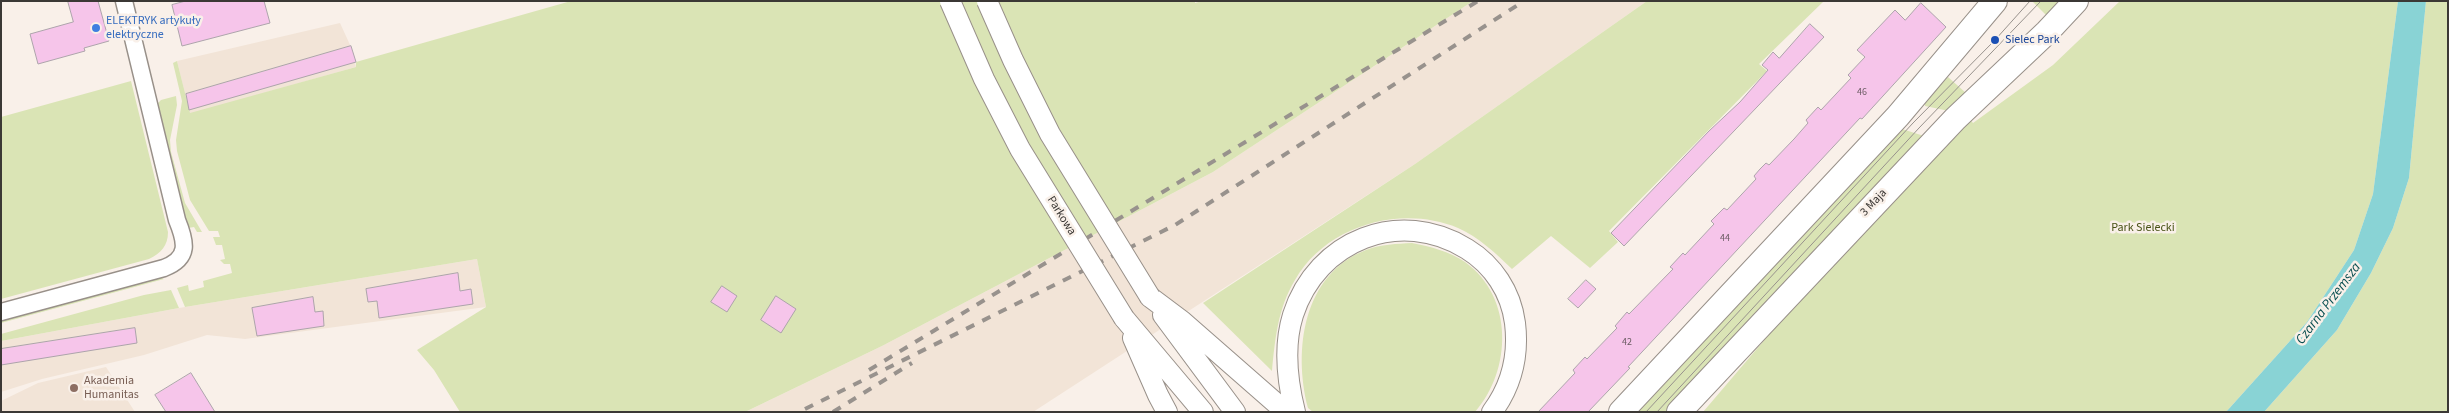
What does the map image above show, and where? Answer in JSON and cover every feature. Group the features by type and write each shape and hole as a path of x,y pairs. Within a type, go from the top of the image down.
{"main road":[{"path":"1621,412 1898,116 1995,1"},
{"name":"3 Maja","path":"1679,412 1955,119 2047,32 2076,1"}],"street":[{"path":"1,312 164,268 177,261 183,250 184,240 163,164 124,1"},
{"name":"Parkowa","path":"950,1 984,79 1020,149 1124,318 1203,412"},
{"path":"987,1 1013,60 1050,134 1150,297 1235,412"},
{"path":"1295,412 1287,368 1287,347 1293,316 1307,286 1325,262 1353,243 1383,232 1414,230 1444,237 1476,255 1488,265 1505,291 1514,318 1516,349 1511,378 1500,401 1492,412"},
{"path":"1150,297 1182,322 1286,412"},
{"path":"1124,318 1167,412"}],"shaded area":[{"path":"1473,1 1647,1 1415,164 1033,412 745,412 882,346 1213,172"},
{"path":"340,23 351,47 356,67 190,114 177,61"},
{"path":"477,259 486,307 245,339 207,335 144,355 42,379 1,392 1,341 179,308"},
{"name":"Akademia Humanitas","path":"106,367 135,412 1,412 1,401 38,383"}],"green space":[{"path":"571,1 1195,1 1195,3 1202,1 1473,1 1213,172 882,346 745,412 460,412 434,370 417,350 486,307 477,259 185,307 177,288 188,285 189,291 204,287 203,281 232,273 230,264 224,264 220,260 225,259 222,245 216,245 213,237 220,237 218,231 209,231 190,200 177,151 176,140 182,101 173,63 177,61 190,113 356,67 356,62"},
{"path":"1647,1 1823,2 1759,64 1767,71 1609,231 1618,242 1590,268 1551,236 1512,269 1473,236 1458,228 1436,221 1412,218 1366,225 1345,233 1325,246 1309,261 1295,280 1281,313 1272,371 1203,303 1415,164"},
{"path":"2032,1 2065,1 2049,18"},
{"name":"Park Sielecki","path":"2120,1 2398,1 2373,194 2354,250 2307,322 2226,412 1703,412 1819,276 1969,118 1973,123 2053,65"},
{"path":"2426,1 2448,1 2448,412 2264,412 2337,330 2371,273 2393,228 2409,178"},
{"path":"1948,77 1966,93 1949,111 1925,106 1925,101"},
{"path":"131,81 168,232 165,245 160,252 149,259 1,299 1,117"},
{"path":"176,96 177,105 170,140 171,152 185,203 202,232 197,232 194,227 188,228 166,146 158,103 161,100"},
{"path":"1902,129 1924,136 1668,412 1636,412"},
{"path":"1412,243 1446,252 1459,258 1481,277 1492,294 1499,314 1502,334 1501,355 1496,376 1487,395 1475,412 1313,412 1308,408 1302,362 1303,339 1308,316 1316,295 1328,277 1345,261 1372,248"},
{"path":"160,277 164,279 1,323 1,320"},
{"path":"171,290 179,308 1,341 1,334 144,295"}],"water":[{"name":"Czarna Przemsza","path":"2398,1 2426,1 2409,178 2393,228 2371,273 2337,330 2264,412 2226,412 2307,322 2354,250 2373,194"}],"building":[{"path":"68,1 98,1 109,41 84,48 85,51 38,64 30,34 73,22"},
{"path":"186,1 264,1 270,23 182,46 172,5"},
{"path":"1921,3 1946,27 1628,367 1630,368 1588,412 1538,412 1575,373 1573,370 1585,357 1587,359 1617,328 1615,326 1627,312 1629,314 1673,269 1670,267 1683,253 1685,255 1714,224 1711,221 1724,208 1727,210 1756,179 1754,176 1760,169 1766,163 1769,165 1794,139 1808,123 1806,120 1818,107 1821,110 1851,78 1848,75 1865,57 1857,50 1895,10 1905,20"},
{"path":"1810,24 1824,37 1624,246 1611,233 1709,131 1740,102 1768,70 1762,65 1773,52 1779,58"},
{"path":"351,46 356,62 189,110 186,94"},
{"path":"458,273 460,291 471,289 473,304 379,318 377,301 368,302 366,289"},
{"path":"1586,280 1596,289 1578,308 1568,299"},
{"path":"722,286 737,296 727,312 711,302"},
{"path":"776,296 796,309 781,333 761,320"},
{"path":"313,297 315,312 323,311 324,326 257,336 252,308"},
{"path":"135,328 137,343 1,365 1,349"},
{"path":"191,373 215,412 166,412 155,395"}],"tram line":[{"path":"1646,412 1913,123 1995,40 2030,1"},
{"path":"1657,412 1919,128 2041,1"}],"railway":[{"path":"869,370 1478,1"},
{"path":"805,409 1175,225 1524,1"},
{"path":"833,412 912,363"}],"place":[{"name":"ELEKTRYK artykuły elektryczne","path":"96,28"},
{"name":"Sielec Park","path":"1995,40"},
{"name":"Akademia Humanitas","path":"74,388"}]}
